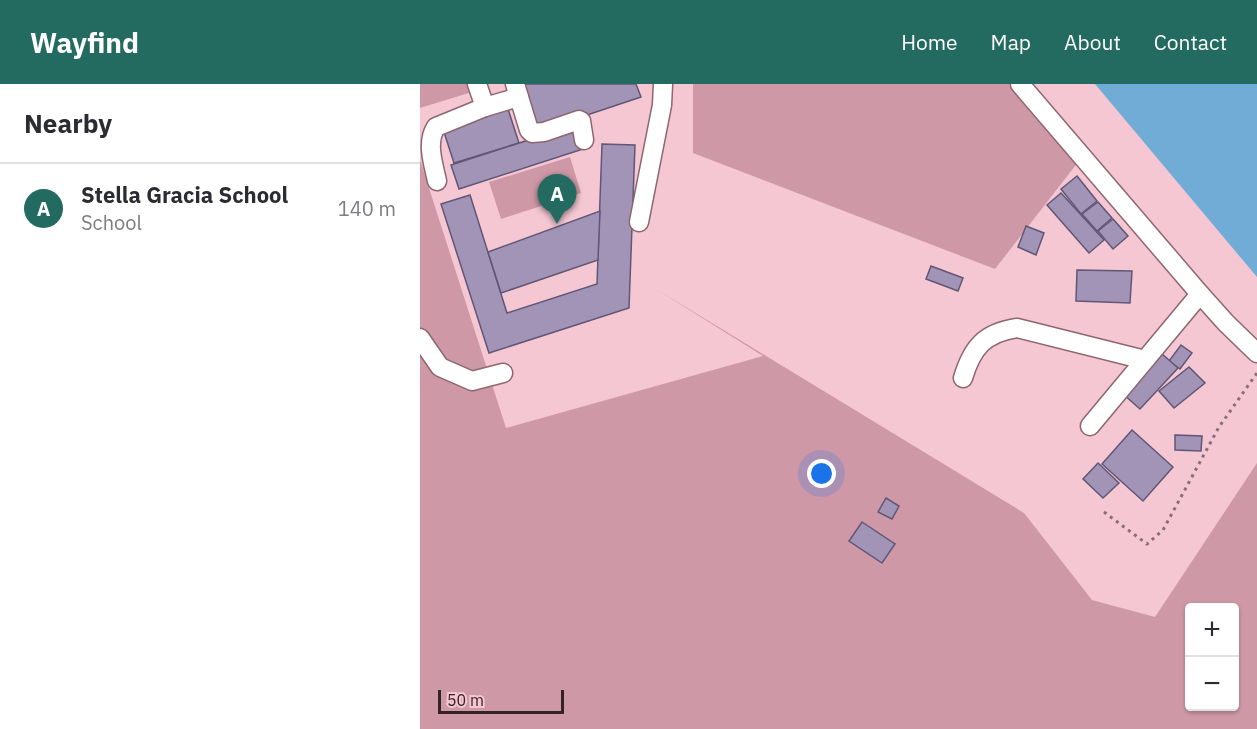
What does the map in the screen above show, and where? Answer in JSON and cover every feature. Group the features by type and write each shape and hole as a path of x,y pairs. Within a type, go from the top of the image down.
{"street":[{"path":"477,84 485,107"},
{"path":"639,222 662,105 663,84"},
{"path":"1020,84 1200,294 1257,353"},
{"path":"436,181 431,147 431,134 436,127 517,91 529,130 532,133 544,132 579,120 584,140"},
{"path":"1090,426 1200,294"},
{"path":"963,378 968,361 978,345 999,330 1017,327 1145,360"},
{"path":"420,338 440,367 472,381 503,372"}],"path":[{"path":"1104,512 1147,544 1163,530 1219,427 1257,373"}],"shaded area":[{"path":"420,84 469,84 472,92 420,108"},
{"path":"693,84 1021,84 1082,157 995,269 693,153"},
{"path":"570,157 581,193 501,219 489,182"},
{"path":"420,160 506,428 763,356 656,289 1024,513 1092,600 1155,617 1257,463 1257,729 420,729"}],"water":[{"path":"1095,84 1257,84 1257,277"}],"building":[{"path":"636,84 641,97 539,131 523,85"},
{"path":"508,109 519,143 454,163 443,129"},
{"path":"575,125 583,149 459,189 451,165"},
{"path":"602,144 635,145 629,308 489,353 441,204 470,195 507,313 597,284"},
{"path":"1077,176 1097,201 1081,214 1061,189"},
{"path":"1061,193 1104,240 1089,253 1047,205"},
{"path":"1098,202 1112,218 1097,231 1082,214"},
{"path":"600,211 598,260 501,293 488,252"},
{"path":"1113,219 1128,236 1113,249 1098,231"},
{"path":"1026,226 1044,233 1036,255 1018,247"},
{"path":"931,266 963,278 958,291 926,279"},
{"path":"1077,270 1132,271 1130,303 1076,301"},
{"path":"1181,345 1192,353 1180,369 1169,361"},
{"path":"1161,353 1178,368 1140,409 1123,394"},
{"path":"1189,367 1205,383 1174,408 1159,391"},
{"path":"1132,430 1173,467 1143,501 1102,464"},
{"path":"1175,435 1202,436 1201,451 1175,450"},
{"path":"1098,463 1119,483 1103,498 1083,479"},
{"path":"886,498 899,506 892,519 878,512"},
{"path":"862,522 895,544 882,563 849,541"}],"place":[{"name":"Stella Gracia School","path":"557,224"}]}
